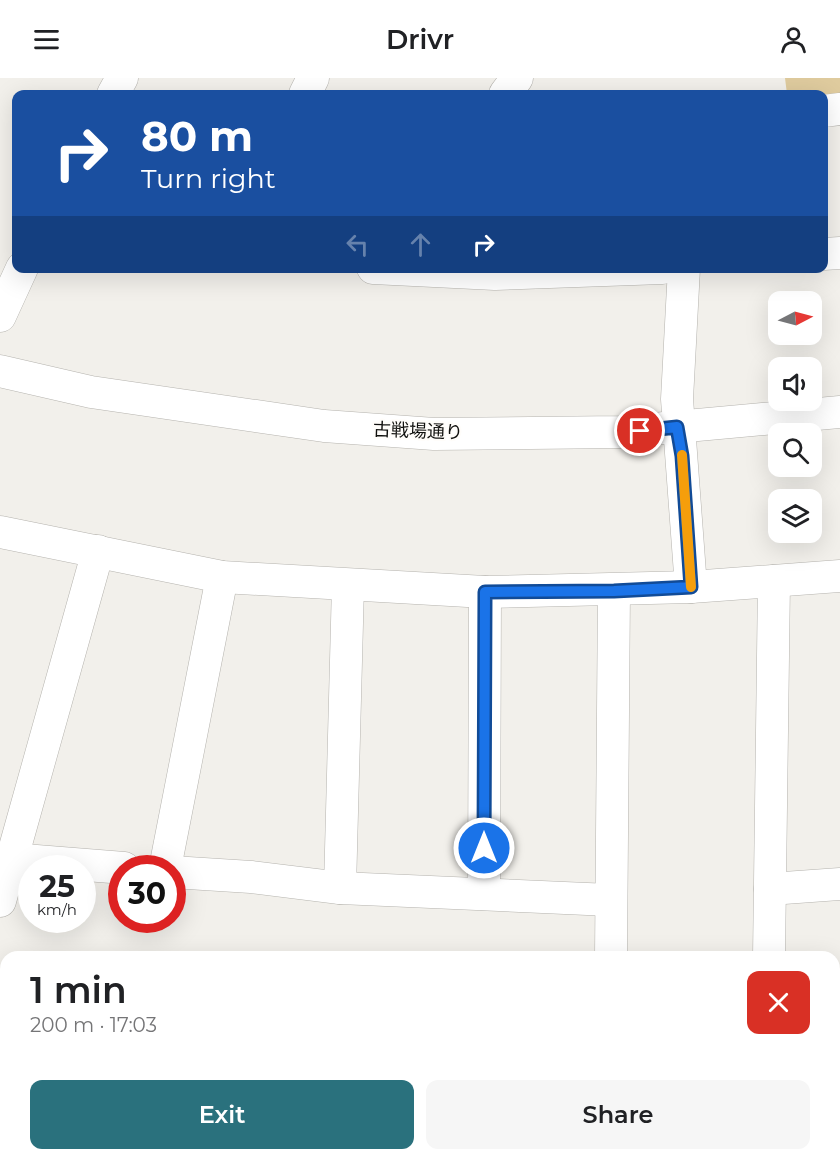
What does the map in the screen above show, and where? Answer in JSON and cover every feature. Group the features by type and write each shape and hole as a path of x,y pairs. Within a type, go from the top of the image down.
{"street":[{"path":"0,316 20,273"},
{"path":"471,273 523,273"},
{"path":"684,273 677,427 682,456 691,587"},
{"name":"古戦場通り","path":"0,371 91,392 324,426 434,434 621,432 840,412"},
{"path":"0,532 222,577 348,585 485,592 614,591 840,576"},
{"path":"0,901 99,551"},
{"path":"168,855 222,577"},
{"path":"769,951 774,581"},
{"path":"340,888 348,585"},
{"path":"611,951 614,591"},
{"path":"484,894 485,592"},
{"path":"11,859 108,867"},
{"path":"186,873 251,877 340,888 610,900"},
{"path":"770,889 840,884"}],"shaded area":[{"path":"785,78 840,78 840,97 828,98 828,90 786,90"}],"slow traffic":[{"path":"682,455 691,587"}],"route":[{"path":"484,848 485,592 614,591 691,587 682,456 677,427 640,431"}]}
